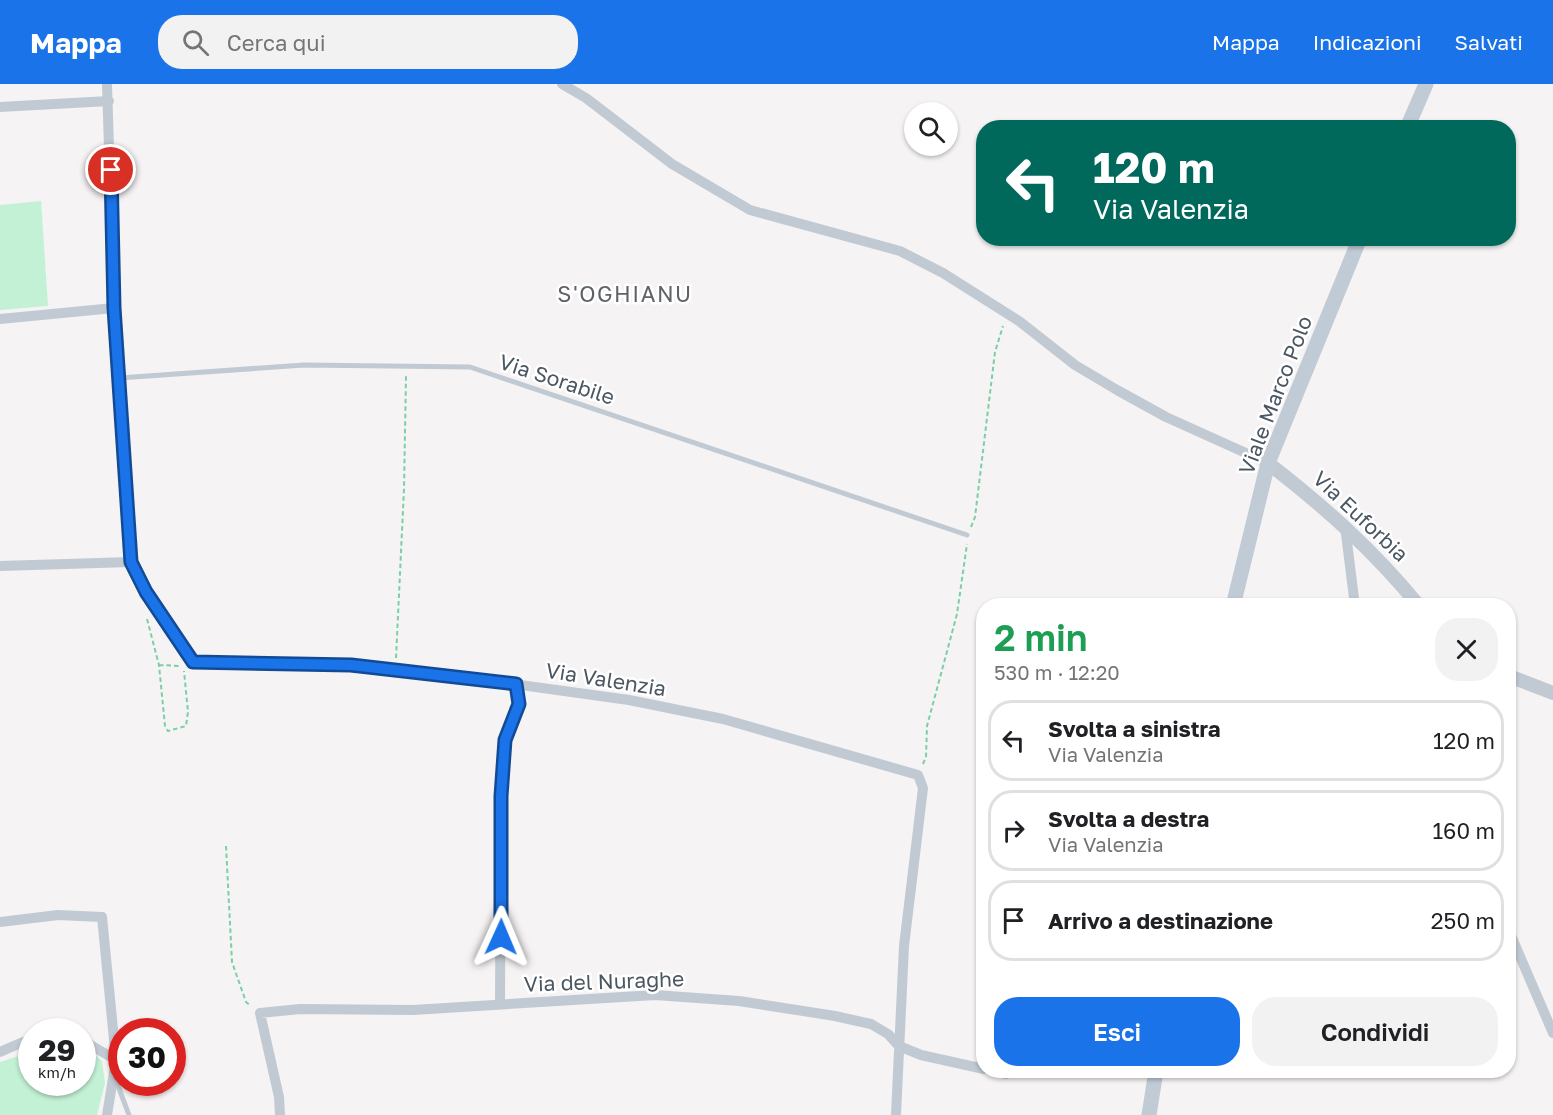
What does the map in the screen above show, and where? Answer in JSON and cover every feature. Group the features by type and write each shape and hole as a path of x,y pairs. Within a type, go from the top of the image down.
{"main road":[{"path":"1410,120 1426,84"},
{"name":"Viale Marco Polo","path":"1235,598 1268,463 1357,246"},
{"path":"1149,1115 1155,1078"}],"street":[{"name":"Via Valenzia","path":"107,84 114,308 131,562 146,592 193,662 351,665 629,700 723,719 918,775 923,788 908,892 900,1046"},
{"path":"562,84 586,98 672,164 750,210 900,251 943,273 1019,321 1075,365 1108,385 1166,417 1268,463"},
{"path":"0,107 109,101"},
{"path":"0,319 114,308"},
{"name":"Via Euforbia","path":"1268,463 1345,526 1382,561 1412,598"},
{"path":"1345,526 1354,598"},
{"path":"0,566 131,562"},
{"path":"1516,679 1553,693"},
{"path":"500,1004 501,796 505,740 519,704 516,684"},
{"path":"0,922 58,915 102,917 112,1018"},
{"path":"1516,947 1553,1033"},
{"name":"Via del Nuraghe","path":"260,1013 300,1010 413,1010 655,994 739,1001 871,1024 888,1034 900,1046 921,1055 976,1067"},
{"path":"260,1013 279,1097 280,1115"},
{"path":"0,1052 18,1044"},
{"path":"896,1115 900,1046"},
{"path":"107,1115 110,1096"}],"lane":[{"name":"Via Sorabile","path":"119,378 303,365 470,368 967,535"},
{"path":"122,1096 129,1115"}],"path":[{"path":"396,670 404,489 406,366"},
{"path":"147,619 159,665 165,726 168,731 178,729 186,726 188,712 185,666 159,665"},
{"path":"226,846 232,962 246,1002 260,1013"}],"green space":[{"path":"41,201 48,306 0,310 0,205"},
{"path":"18,1056 18,1096 96,1096 96,1056 102,1061 105,1083 97,1115 0,1115 0,1062"}],"district":[{"name":"S'OGHIANU","path":"625,293"}],"route":[{"path":"111,170 114,308 131,562 146,592 178,644 193,662 351,665 516,684 519,704 505,740 501,796 501,937"}]}
